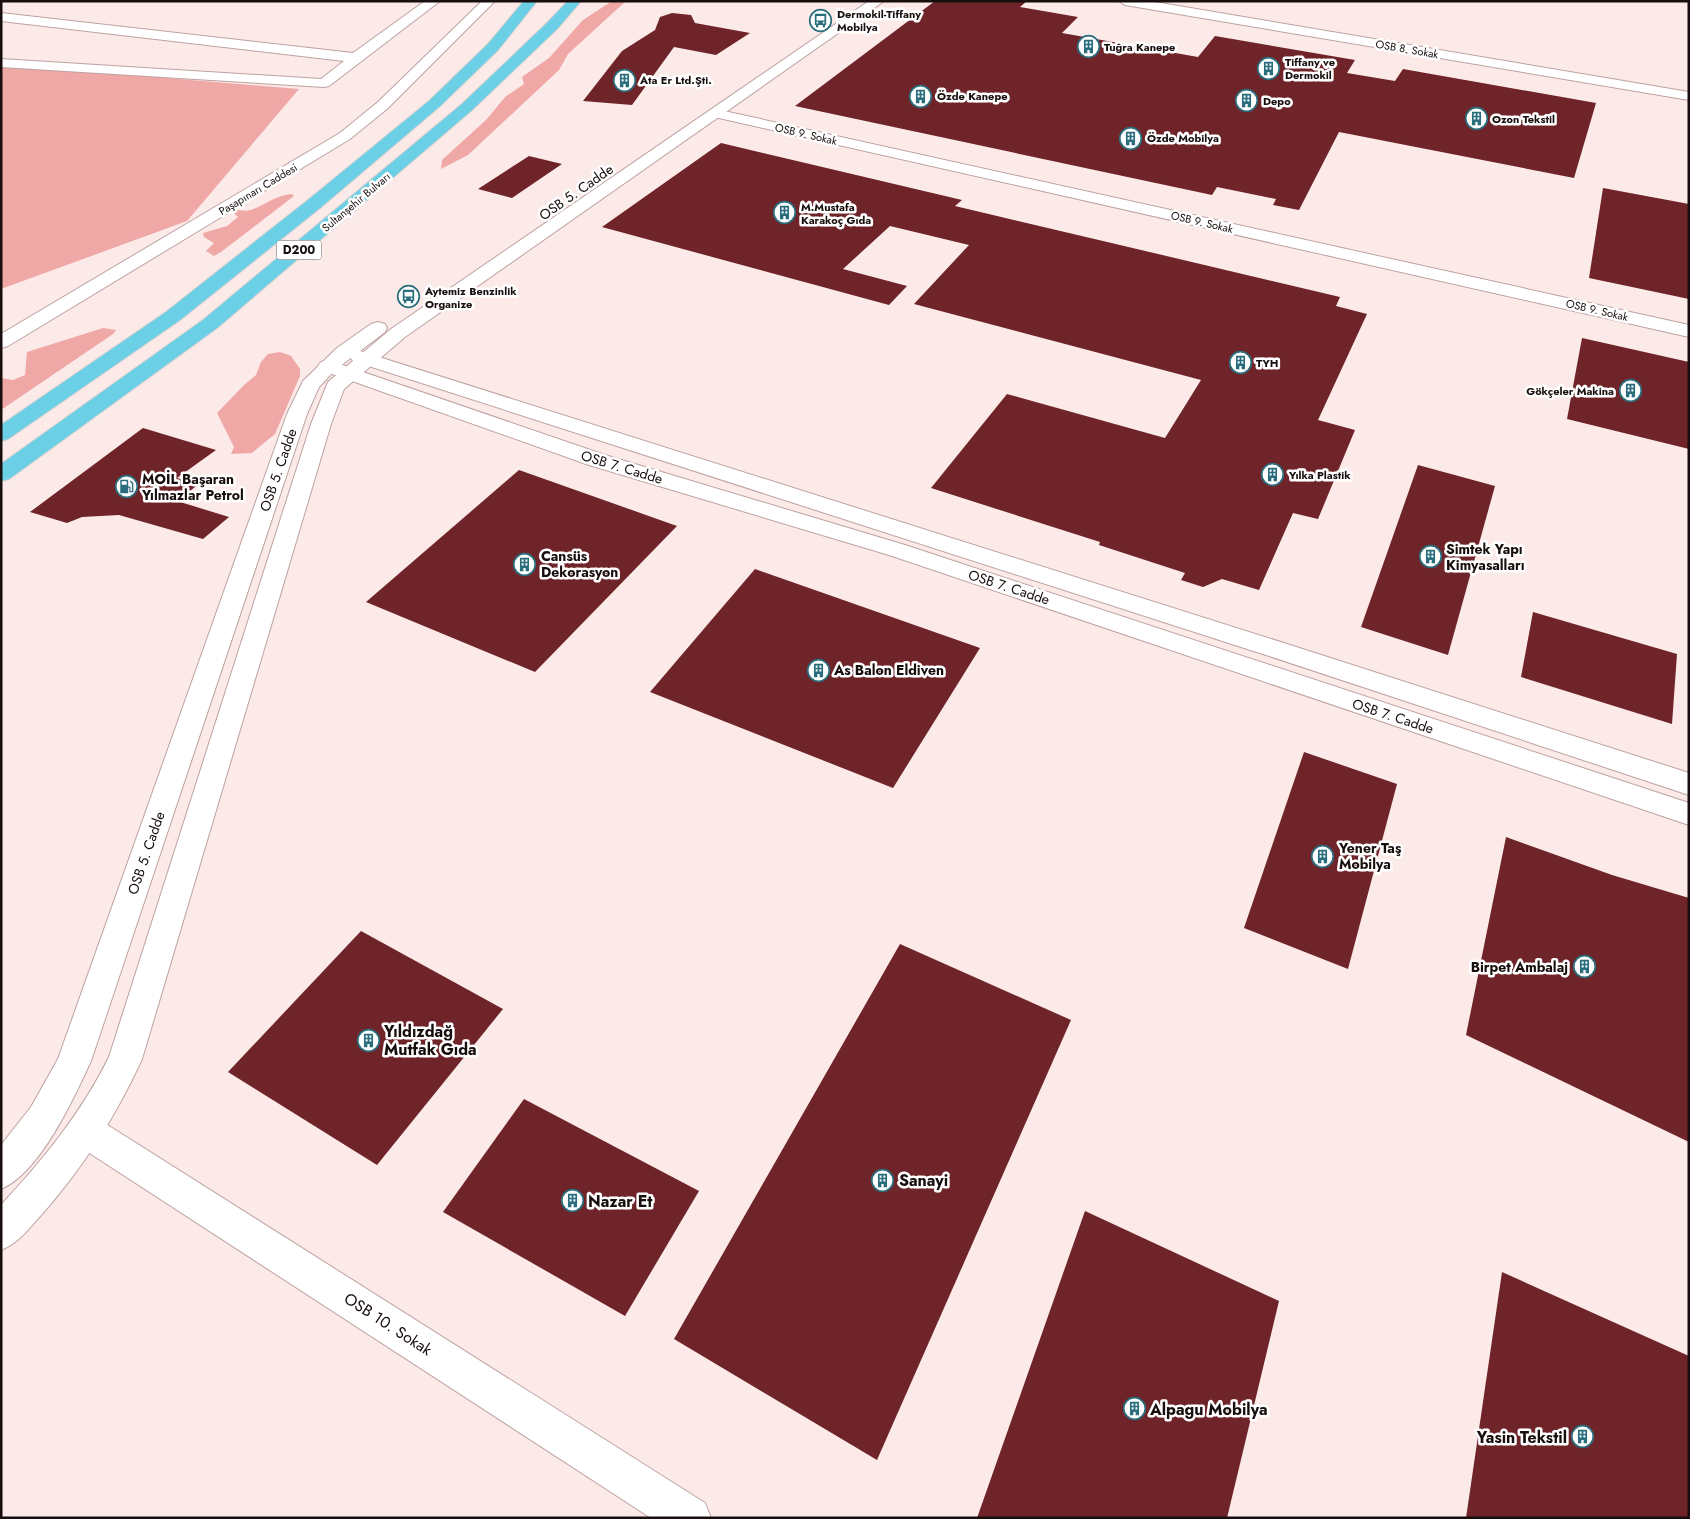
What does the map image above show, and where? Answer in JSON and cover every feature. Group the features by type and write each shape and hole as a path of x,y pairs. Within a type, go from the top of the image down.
{"highway":[{"name":"Sultanşehir Bulvarı","path":"1,436 173,316 314,204 434,104 493,47 531,1"},
{"name":"Sultanşehir Bulvarı","path":"1,474 210,324 467,107 552,26 575,1"},
{"path":"552,26 586,1"}],"street":[{"path":"1,63 324,83 384,36 434,1"},
{"name":"Paşapınarı Caddesi","path":"1,342 345,136 383,106 489,1"},
{"name":"OSB 5. Cadde","path":"1,1171 25,1145 44,1120 61,1091 74,1061 297,414 310,385 347,362 693,110 855,1"},
{"path":"1,1232 44,1184 86,1131 114,1084 125,1059 320,424 347,362 398,333 878,1"},
{"name":"OSB 8. Sokak","path":"1125,1 1689,96"},
{"path":"1,16 358,58"},
{"name":"OSB 9. Sokak","path":"715,113 1689,331"},
{"name":"OSB 7. Cadde","path":"347,362 1268,647 1689,784"},
{"name":"OSB 7. Cadde","path":"347,362 597,460 898,550 1689,814"},
{"name":"OSB 10. Sokak","path":"86,1131 690,1518"}],"shaded area":[{"path":"612,1 626,1 568,54 559,70 468,155 441,169 442,160 487,119 505,97 524,84 522,77 549,58 583,20"},
{"path":"1,64 299,89 187,221 1,289"},
{"path":"292,194 294,196 221,252 214,256 206,251 214,243 204,237 203,233 227,226 238,217 232,211 251,210 276,198"},
{"path":"103,328 116,330 113,334 1,410 1,378 13,380 25,375 27,352"},
{"path":"280,352 291,356 300,369 300,376 275,434 252,453 231,454 234,447 217,413 256,375 261,362 268,354"}],"building":[{"path":"935,1 1027,1 1020,7 1078,17 1062,33 1198,57 1215,36 1355,60 1347,73 1395,81 1403,69 1596,103 1574,178 1339,132 1299,210 1273,205 1276,199 1217,187 1212,195 795,106"},
{"path":"672,13 691,15 695,23 750,33 716,55 674,47 632,105 583,101 622,51 655,30 660,17"},
{"path":"721,143 962,200 955,206 1340,297 1336,306 1367,314 1318,420 1355,430 1318,519 1293,513 1259,590 1222,579 1203,587 1181,580 1185,573 1099,545 1100,542 931,488 1007,394 1165,438 1201,380 914,304 969,245 890,226 843,269 907,286 889,305 602,227"},
{"path":"529,156 562,164 512,198 478,189"},
{"path":"1603,188 1689,204 1689,299 1589,278"},
{"name":"Gökçeler Makina","path":"1582,338 1689,362 1689,449 1567,419"},
{"path":"143,428 216,450 177,478 199,484 177,501 229,517 203,539 119,515 82,517 67,523 30,512"},
{"name":"Simtek Yapı Kimyasalları","path":"1418,465 1495,486 1448,655 1361,627"},
{"name":"Cansüs Dekorasyon","path":"519,470 677,526 535,672 366,602"},
{"name":"As Balon Eldiven","path":"755,569 980,648 893,788 650,692"},
{"path":"1533,612 1677,654 1672,724 1521,677"},
{"name":"Yener Taş Mobilya","path":"1304,752 1397,784 1348,969 1244,928"},
{"name":"Birpet Ambalaj","path":"1506,837 1612,875 1689,898 1689,1142 1466,1035"},
{"name":"Yıldızdağ Mutfak Gıda","path":"361,931 503,1009 377,1165 228,1072"},
{"name":"Sanayi","path":"900,944 1071,1020 877,1460 674,1339"},
{"name":"Nazar Et","path":"524,1099 699,1191 625,1316 443,1212"},
{"name":"Alpagu Mobilya","path":"1085,1211 1279,1301 1227,1518 977,1518"},
{"name":"Yasin Tekstil","path":"1502,1272 1689,1356 1689,1518 1466,1518"}],"place":[{"name":"Dermokil-Tiffany Mobilya","path":"821,20"},
{"name":"Tuğra Kanepe","path":"1088,47"},
{"name":"Tiffany ve Dermokil","path":"1269,68"},
{"name":"Ata Er Ltd.Şti.","path":"624,80"},
{"name":"Özde Kanepe","path":"921,96"},
{"name":"Depo","path":"1247,101"},
{"name":"Ozon Tekstil","path":"1476,119"},
{"name":"Özde Mobilya","path":"1131,138"},
{"name":"M.Mustafa Karakoç Gıda","path":"785,213"},
{"name":"Aytemiz Benzinlik Organize","path":"409,297"},
{"name":"TYH","path":"1240,363"},
{"name":"Gökçeler Makina","path":"1630,391"},
{"name":"Yılka Plastik","path":"1273,475"},
{"name":"MOİL Başaran Yılmazlar Petrol","path":"126,487"},
{"name":"Simtek Yapı Kimyasalları","path":"1430,557"},
{"name":"Cansüs Dekorasyon","path":"525,564"},
{"name":"As Balon Eldiven","path":"818,670"},
{"name":"Yener Taş Mobilya","path":"1323,856"},
{"name":"Birpet Ambalaj","path":"1584,967"},
{"name":"Yıldızdağ Mutfak Gıda","path":"368,1040"},
{"name":"Sanayi","path":"883,1180"},
{"name":"Nazar Et","path":"572,1201"},
{"name":"Alpagu Mobilya","path":"1134,1409"},
{"name":"Yasin Tekstil","path":"1583,1437"}]}
